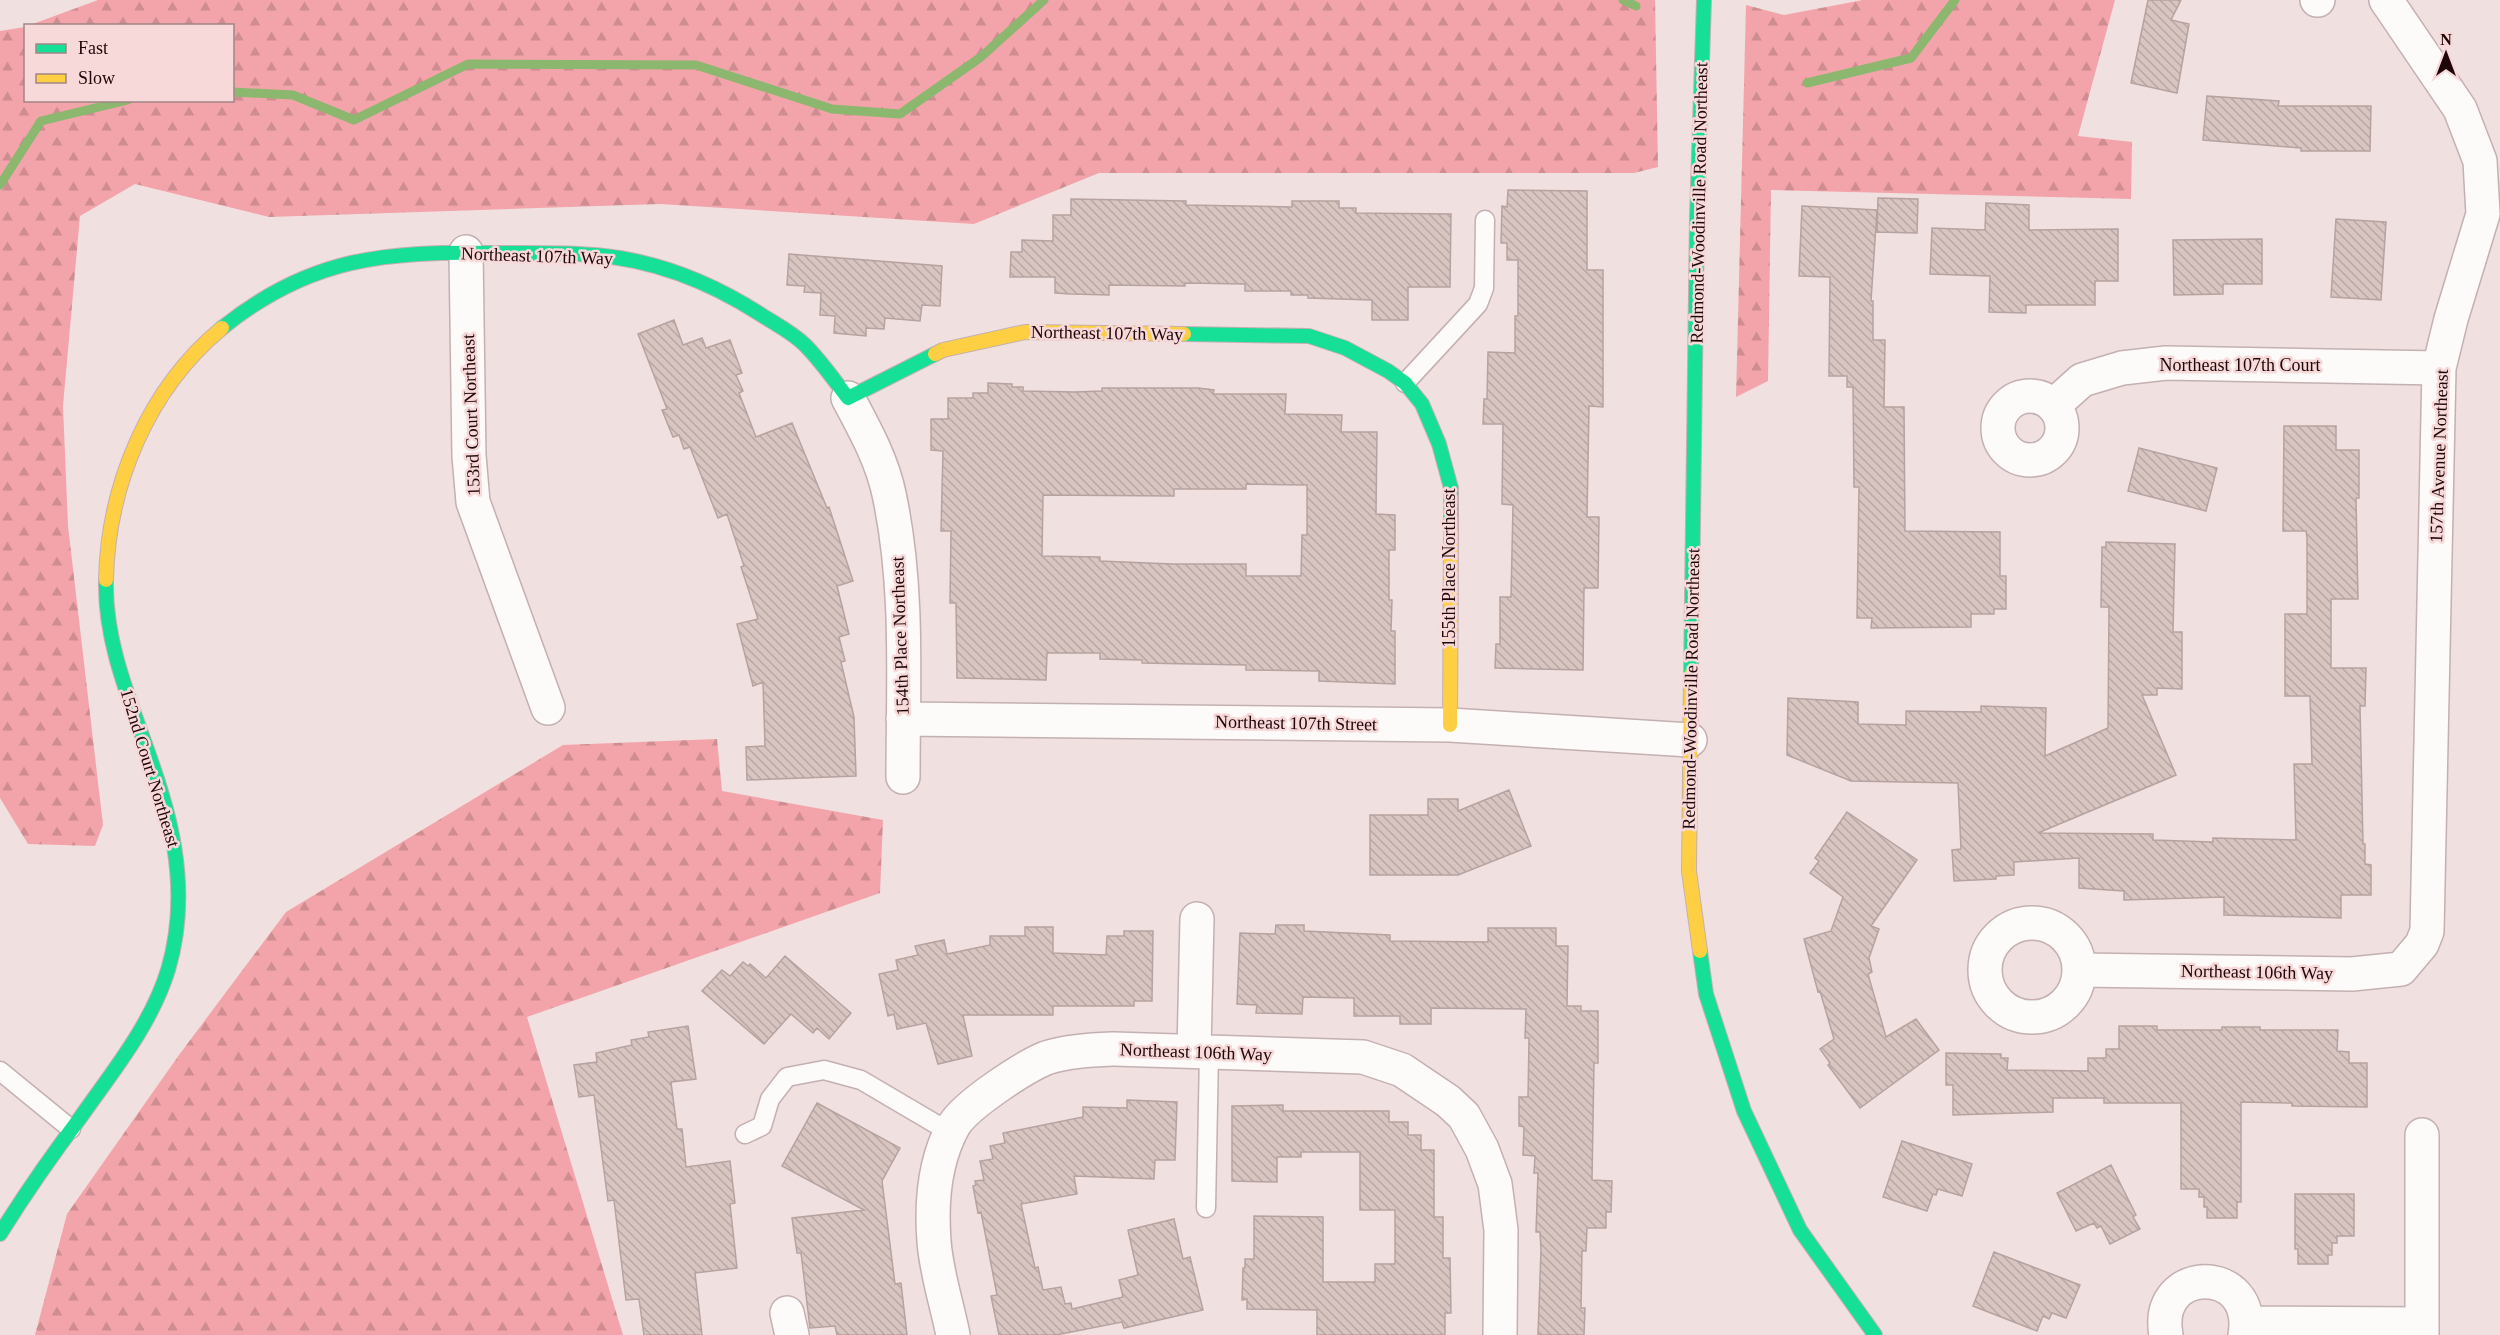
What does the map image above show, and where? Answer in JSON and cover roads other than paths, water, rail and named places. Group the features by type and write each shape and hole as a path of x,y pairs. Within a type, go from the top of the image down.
{"street":[{"name":"Redmond-Woodinville Road Northeast","path":"1704,0 1697,216 1689,871 1706,994 1744,1111 1800,1230 1875,1335"},
{"name":"157th Avenue Northeast","path":"2386,0 2460,109 2480,161 2483,214 2451,319 2439,368 2429,915 2427,931 2422,944"},
{"name":"Northeast 107th Way","path":"198,350 259,299 325,268 378,254 466,252 598,255 670,269 735,296 802,342 848,398 943,350 1025,332 1309,336 1345,348"},
{"name":"153rd Court Northeast","path":"466,252 469,456 473,502 548,708"},
{"name":"155th Place Northeast","path":"1345,348 1405,383 1422,404 1439,444 1451,488 1450,725"},
{"name":"152nd Court Northeast","path":"0,1234 29,1186 130,1046 159,998 173,948 178,902 177,856 169,817 119,666 109,621 105,584 110,539 121,485 138,437 161,396 198,350"},
{"name":"Northeast 107th Court","path":"2053,406 2082,380 2122,368 2166,363 2439,368"},
{"name":"154th Place Northeast","path":"848,398 870,439 889,492 901,568 903,777"},
{"name":"Northeast 107th Street","path":"903,719 1450,725 1690,740"},
{"path":"1197,919 1202,1052"},
{"name":"Northeast 106th Way","path":"2080,970 2352,974 2401,969 2422,944"},
{"name":"Northeast 106th Way","path":"953,1128 994,1087 1046,1058 1083,1051 1114,1049 1363,1057 1402,1070 1448,1101 1464,1116 1482,1149 1495,1184 1501,1230 1500,1335"},
{"path":"953,1128 943,1151 934,1190 934,1242 953,1335"},
{"path":"2166,1335 2165,1315 2174,1295 2185,1286 2199,1281 2213,1281 2227,1287 2238,1296 2245,1309 2246,1329 2422,1329 2422,1135"}],"lane":[{"path":"1405,383 1478,304 1484,288 1485,220"},
{"path":"1202,1052 1206,1209"},
{"path":"745,1134 762,1126 770,1100 787,1077 824,1070 861,1080 953,1128"},
{"path":"0,1071 71,1129"}],"waterway":[{"path":"234,92 293,95 354,120 468,64 696,65 832,109 900,114 981,57 1044,0"},
{"path":"1623,0 1636,6"},
{"path":"1807,83 1911,58 1955,0"},
{"path":"0,185 41,121 120,102"}]}
